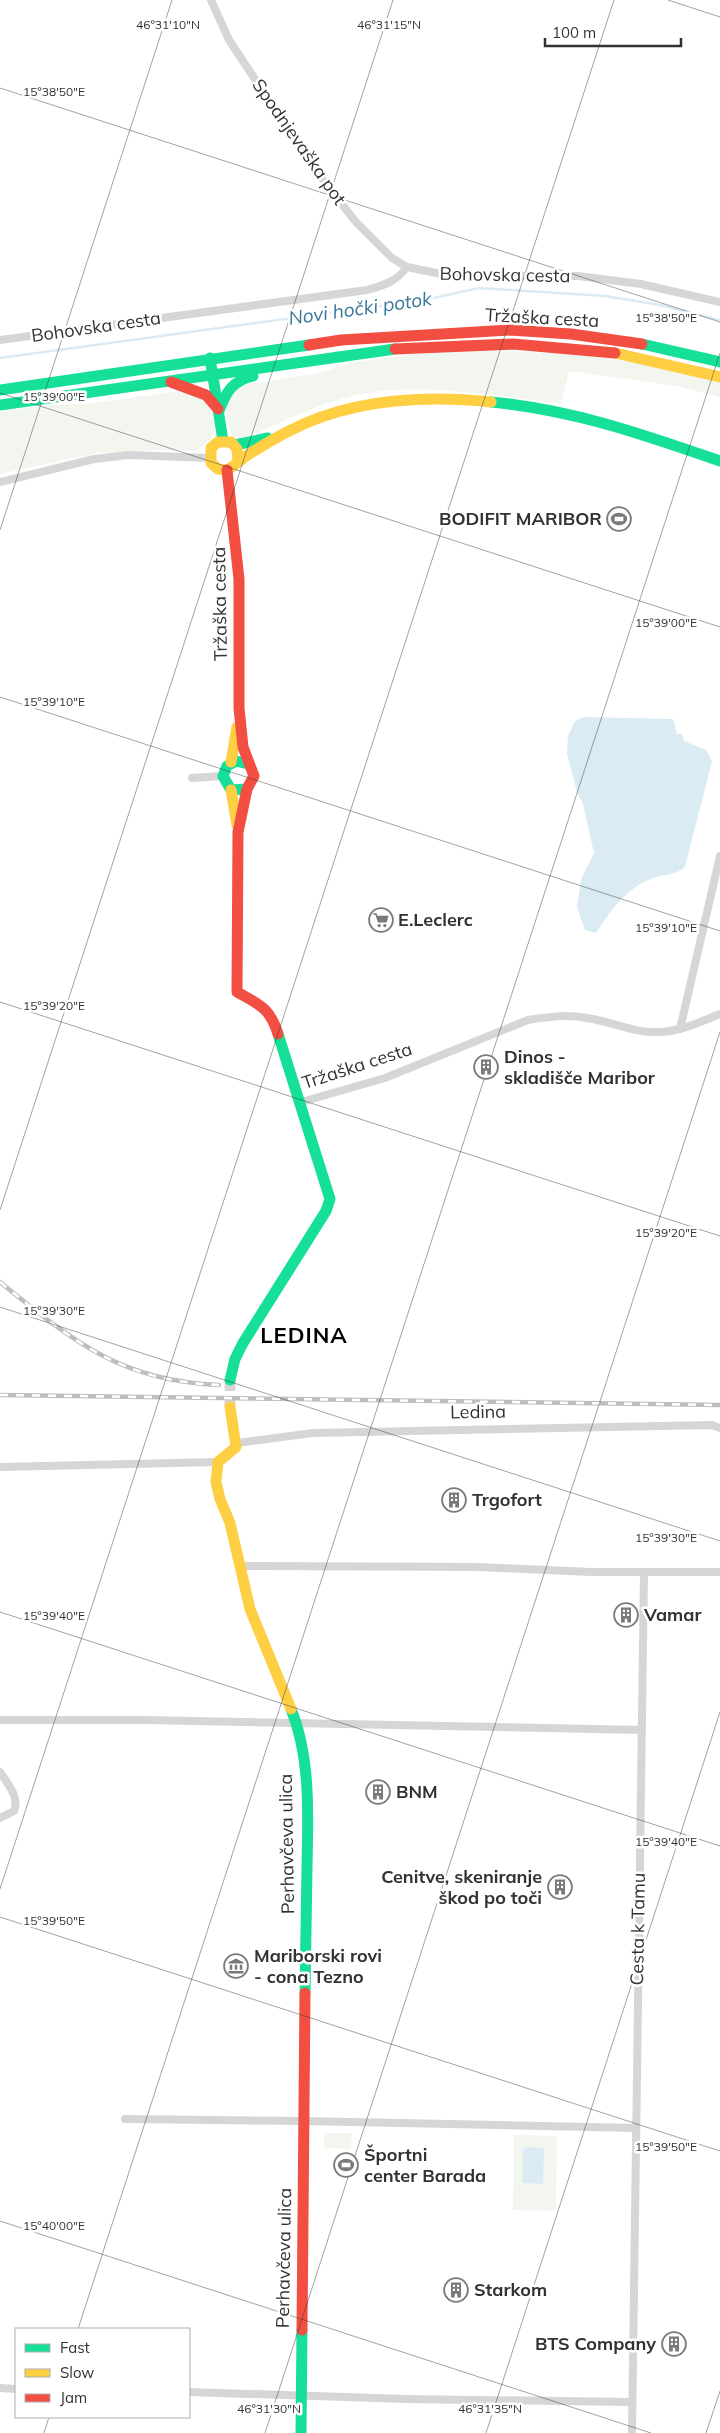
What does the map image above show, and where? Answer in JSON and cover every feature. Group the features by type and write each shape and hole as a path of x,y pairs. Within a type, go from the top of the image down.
{"street":[{"name":"Spodnjevaška pot","path":"211,0 229,40 313,167 355,222 392,258 407,267"},
{"name":"Bohovska cesta","path":"0,340 367,290 389,284 400,276 407,267 450,276 578,276 641,284 720,302"},
{"name":"Tržaška cesta","path":"0,390 341,340 510,330 571,334 627,341 720,362"},
{"name":"Tržaška cesta","path":"0,405 381,350 513,344 621,354 720,377"},
{"path":"210,358 223,441"},
{"path":"219,411 229,388 238,378 270,372 285,364"},
{"path":"169,381 206,395 219,411"},
{"path":"279,436 235,445 223,441 211,448 210,458 214,466 227,470 234,467 238,461 279,436 327,415 359,405 385,401 441,399 569,413 639,433 720,461"},
{"path":"235,445 239,452 238,461"},
{"path":"0,482 94,459 128,455 210,458"},
{"name":"Tržaška cesta","path":"227,470 239,579 239,708"},
{"path":"232,762 239,708"},
{"path":"238,832 247,790 254,776 243,747 239,708"},
{"path":"223,776 227,766 232,762 240,761 248,764"},
{"path":"192,778 223,776"},
{"path":"223,776 231,790 238,832"},
{"path":"231,790 247,790"},
{"name":"Tržaška cesta","path":"238,832 237,992 266,1009 273,1018 298,1103 385,1078 515,1024 552,1015 595,1019 636,1030 657,1032 680,1029 720,1014"},
{"path":"680,1029 720,856"},
{"path":"230,1380 235,1359 243,1343 329,1205 327,1186 298,1103"},
{"path":"0,1467 218,1462 234,1451 237,1443 230,1407"},
{"name":"Ledina","path":"237,1443 312,1433 712,1425 720,1428"},
{"name":"Perhavčeva ulica","path":"218,1462 216,1482 220,1500 230,1523 250,1609 297,1723 308,1811 303,2121 301,2433"},
{"path":"239,1566 480,1567 527,1571 720,1572"},
{"name":"Cesta k Tamu","path":"632,2433 644,1573"},
{"path":"0,1720 297,1723 642,1730"},
{"path":"0,1772 13,1793 16,1803 14,1811 0,1818"},
{"path":"124,2119 636,2128"},
{"path":"0,2388 15,2389"},
{"path":"190,2392 404,2400 632,2402"}],"shaded area":[{"path":"472,351 557,353 621,360 720,382 720,397 677,386 569,371 561,404 457,391 402,390 377,392 338,400 240,440 231,435 227,414 228,402 241,385 314,374 351,363 413,354"},
{"path":"188,390 207,403 214,422 212,438 196,451 159,450 96,453 0,474 0,412 48,405 85,404"},
{"path":"584,717 673,719 677,734 682,734 684,741 706,750 712,761 685,867 677,872 648,880 632,890 612,910 596,933 585,930 577,907 581,879 594,853 583,804 577,792 567,754 568,736 575,721"},
{"path":"324,2133 352,2133 351,2149 324,2148"},
{"path":"514,2135 557,2136 556,2211 513,2210"},
{"path":"526,2147 544,2148 543,2184 522,2183 523,2149"}],"waterway":[{"name":"Novi hočki potok","path":"0,358 424,300 479,288 605,296 660,305 720,320"}],"tunnel":[{"path":"230,1380 230,1407"}],"railway":[{"path":"0,1282 75,1339 125,1366 153,1376 184,1382 219,1385"},
{"path":"0,1395 720,1405"}],"traffic: fast":[{"path":"642,344 720,362"},
{"path":"0,390 309,345"},
{"path":"0,405 395,349"},
{"path":"210,358 223,441"},
{"path":"219,411 224,398 231,388 240,381 253,376"},
{"path":"491,402 551,411 607,424 720,461"},
{"path":"235,445 268,438"},
{"path":"248,764 236,761 227,766 223,776 231,790 247,789 248,787"},
{"path":"230,1380 235,1359 243,1343 326,1211 330,1199 278,1034"},
{"path":"291,1709 302,1747 307,1787 305,1993"},
{"path":"301,2433 302,2330"}],"traffic: slow":[{"path":"615,353 720,377"},
{"path":"238,461 237,449 231,442 218,442 211,448 211,463 218,469 227,470 249,454 284,434 313,420 337,412 362,406 414,400 439,399 491,402"},
{"path":"231,762 237,727"},
{"path":"231,790 237,825"},
{"path":"230,1407 236,1447 218,1462 216,1482 220,1499 230,1523 250,1609 291,1709"}],"traffic: jam":[{"path":"309,345 341,340 510,330 571,334 642,344"},
{"path":"395,349 513,344 615,353"},
{"path":"171,382 206,395 218,409"},
{"path":"227,470 239,579 239,708 243,747 254,776 248,787"},
{"path":"247,789 238,832 237,992 252,1000 268,1013 278,1034"},
{"path":"302,2330 305,1993"}],"place":[{"name":"BODIFIT MARIBOR","path":"619,519"},
{"name":"E.Leclerc","path":"381,920"},
{"name":"Dinos - skladišče Maribor","path":"486,1067"},
{"name":"Trgofort","path":"454,1500"},
{"name":"Vamar","path":"626,1615"},
{"name":"BNM","path":"378,1792"},
{"name":"Cenitve, skeniranje škod po toči","path":"560,1887"},
{"name":"Mariborski rovi - cona Tezno","path":"236,1966"},
{"name":"Športni center Barada","path":"346,2165"},
{"name":"Starkom","path":"456,2290"},
{"name":"BTS Company","path":"674,2344"}],"district":[{"name":"LEDINA","path":"304,1335"}]}
